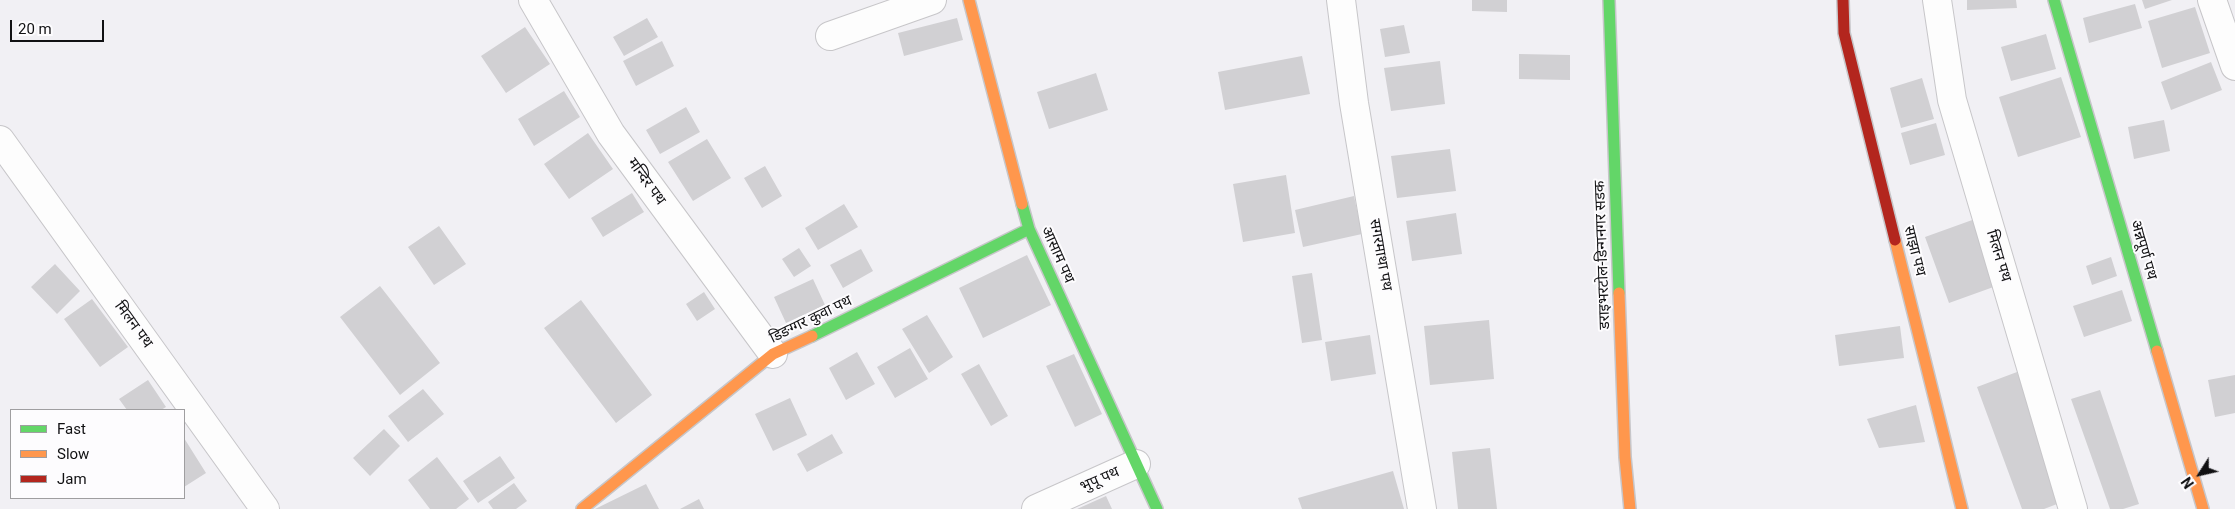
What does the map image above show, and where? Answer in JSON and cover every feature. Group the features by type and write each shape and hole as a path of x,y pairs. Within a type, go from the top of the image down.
{"street":[{"name":"मन्दिर पथ","path":"533,0 610,134 773,354"},
{"path":"830,36 932,0"},
{"name":"आसाम पथ","path":"969,0 1029,229 1157,509"},
{"name":"सगरमाथा पथ","path":"1341,0 1354,103 1422,509"},
{"name":"डराइभरटोल-डिन्गनगर सडक","path":"1609,0 1625,456 1630,509"},
{"name":"साझा पथ","path":"1843,0 1844,33 1962,509"},
{"name":"मिलन पथ","path":"1937,0 1952,100 2073,509"},
{"name":"अन्नपूर्ण पथ","path":"2054,0 2204,509"},
{"path":"2212,0 2235,66"},
{"name":"मिलन पथ","path":"0,140 265,509"},
{"name":"डिङग्गर कुवा पथ","path":"584,508 773,354 841,323 1029,229"},
{"name":"भुपू पथ","path":"1036,509 1136,464"}],"building":[{"path":"1472,0 1507,0 1507,12 1472,11"},
{"path":"1967,0 2016,0 2017,8 1967,10"},
{"path":"2142,0 2172,0 2145,9"},
{"path":"2135,4 2142,28 2089,43 2083,18"},
{"path":"2195,7 2210,53 2162,68 2148,21"},
{"path":"647,18 658,37 624,56 613,37"},
{"path":"957,18 963,40 904,56 898,33"},
{"path":"1404,25 1410,53 1385,57 1380,29"},
{"path":"525,27 550,64 506,93 481,56"},
{"path":"2046,34 2056,69 2011,81 2001,47"},
{"path":"662,41 674,66 636,86 623,61"},
{"path":"1519,54 1570,55 1570,80 1519,79"},
{"path":"1302,56 1310,94 1225,110 1218,72"},
{"path":"1440,61 1445,104 1391,111 1384,68"},
{"path":"2211,62 2222,90 2171,110 2161,82"},
{"path":"1096,73 1108,110 1049,129 1037,92"},
{"path":"2061,77 2081,137 2018,157 1999,97"},
{"path":"1922,78 1934,119 1901,128 1890,88"},
{"path":"564,91 580,117 534,146 518,119"},
{"path":"686,107 700,132 660,154 646,130"},
{"path":"2164,120 2170,151 2134,159 2128,127"},
{"path":"1936,123 1945,155 1910,165 1901,133"},
{"path":"588,133 613,169 569,199 544,164"},
{"path":"707,139 731,178 693,201 668,162"},
{"path":"1450,149 1456,191 1397,198 1391,156"},
{"path":"765,166 782,196 762,208 744,178"},
{"path":"1286,175 1295,233 1243,242 1233,184"},
{"path":"632,193 644,212 603,237 591,218"},
{"path":"1354,196 1362,234 1303,247 1295,210"},
{"path":"844,204 858,227 818,250 805,228"},
{"path":"1456,213 1462,254 1412,261 1406,221"},
{"path":"1975,219 1999,285 1949,303 1925,237"},
{"path":"439,226 466,264 434,285 408,247"},
{"path":"799,248 811,266 794,277 782,259"},
{"path":"861,249 873,271 843,288 830,265"},
{"path":"1027,255 1051,305 983,338 959,288"},
{"path":"2111,257 2117,276 2092,285 2086,266"},
{"path":"55,264 80,291 57,314 31,287"},
{"path":"1312,273 1322,340 1302,343 1292,276"},
{"path":"813,279 825,305 786,323 774,297"},
{"path":"380,286 440,363 400,395 340,317"},
{"path":"2122,290 2132,321 2084,337 2073,306"},
{"path":"704,292 715,309 697,321 686,304"},
{"path":"92,299 128,347 100,367 64,319"},
{"path":"581,300 652,395 616,423 544,328"},
{"path":"927,315 953,357 929,373 902,329"},
{"path":"1489,320 1494,379 1430,385 1424,326"},
{"path":"1900,326 1904,358 1839,366 1835,335"},
{"path":"1370,335 1376,374 1331,381 1325,342"},
{"path":"910,348 928,379 895,398 877,367"},
{"path":"857,352 875,384 846,400 829,368"},
{"path":"1074,354 1102,414 1075,427 1046,366"},
{"path":"979,364 1008,416 991,426 961,374"},
{"path":"2017,372 2065,501 2044,509 2022,509 1977,387"},
{"path":"2235,375 2235,413 2215,417 2208,380"},
{"path":"148,380 166,407 163,409 126,409 119,399"},
{"path":"423,389 444,414 408,442 388,416"},
{"path":"2100,390 2139,504 2123,509 2110,509 2071,399"},
{"path":"790,398 807,435 773,451 755,414"},
{"path":"1916,405 1925,442 1879,448 1867,419"},
{"path":"384,429 400,446 370,476 353,458"},
{"path":"832,434 843,453 807,472 797,454"},
{"path":"185,440 206,473 185,486"},
{"path":"1490,448 1497,509 1458,509 1452,452"},
{"path":"500,456 515,478 478,503 463,481"},
{"path":"437,457 469,499 456,509 430,509 408,480"},
{"path":"1393,471 1404,509 1302,509 1298,498"},
{"path":"514,483 527,501 516,509 493,509 488,502"},
{"path":"646,484 659,509 595,509"},
{"path":"1106,496 1112,509 1077,509"},
{"path":"699,499 704,509 680,509"}],"traffic: fast":[{"path":"1609,0 1619,293"},
{"path":"2054,0 2157,351"},
{"path":"1022,204 1029,229 1157,509"},
{"path":"812,336 1029,229"}],"traffic: slow":[{"path":"969,0 1022,204"},
{"path":"1895,240 1962,509"},
{"path":"1619,293 1625,457 1630,509"},
{"path":"582,509 773,354 812,336"},
{"path":"2157,351 2203,509"}],"traffic: jam":[{"path":"1843,0 1844,33 1895,240"}]}
